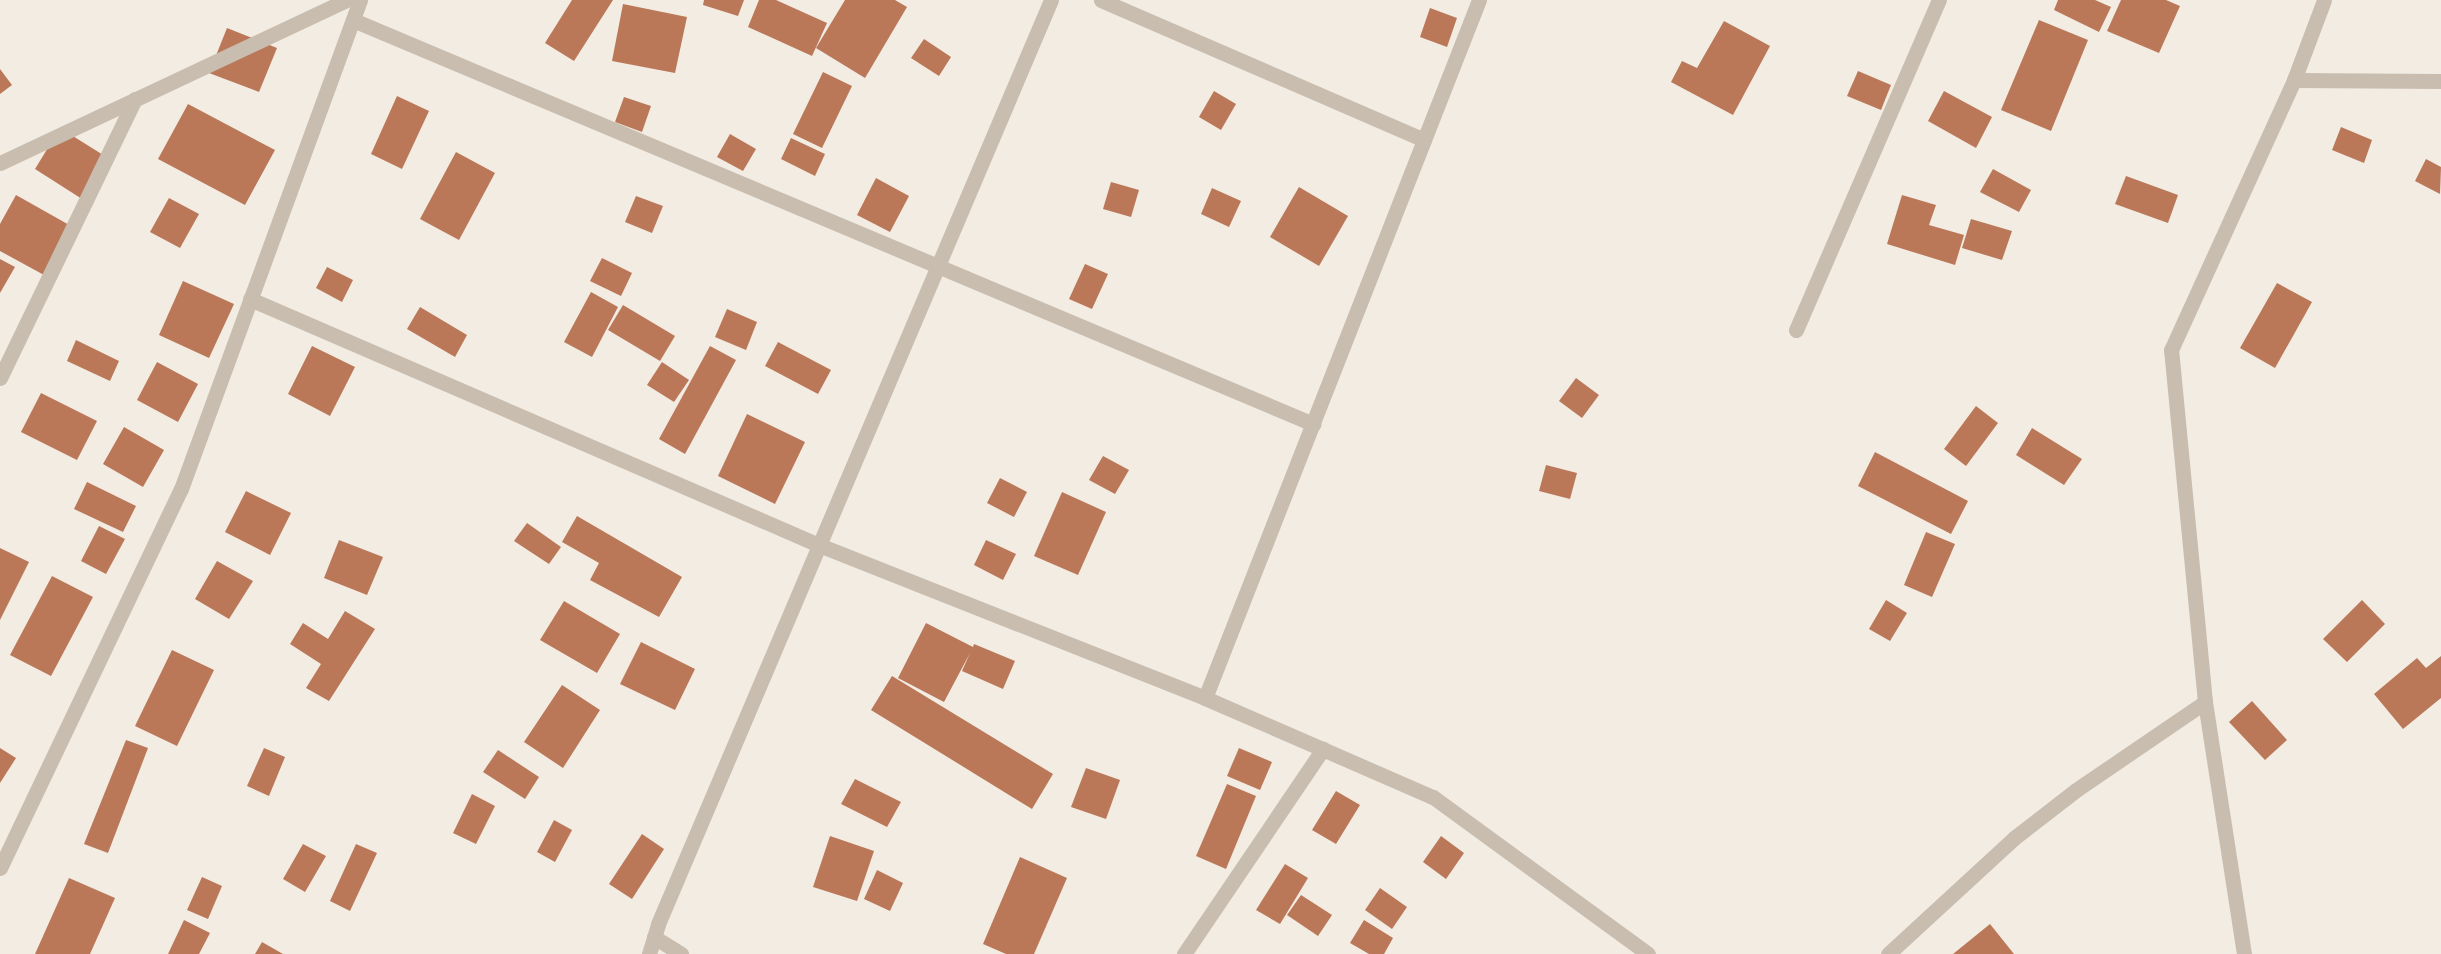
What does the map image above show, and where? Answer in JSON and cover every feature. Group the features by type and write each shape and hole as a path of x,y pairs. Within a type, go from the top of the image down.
{"street":[{"path":"0,163 347,0"},
{"path":"0,868 181,489 360,0"},
{"path":"649,954 654,937 819,545 1051,0"},
{"path":"1101,0 1424,140"},
{"path":"1204,698 1479,0"},
{"path":"1796,330 1939,0"},
{"path":"2244,954 2205,702 2171,350 2294,80 2324,0"},
{"path":"353,20 1313,424"},
{"path":"2294,80 2441,81"},
{"path":"0,378 135,99"},
{"path":"250,299 819,545 1204,698 1433,797 1648,954"},
{"path":"1888,954 2014,838 2085,783 2205,702"},
{"path":"1184,954 1323,749"},
{"path":"654,937 681,954"}],"building":[{"path":"572,0 613,0 574,61 545,43"},
{"path":"704,0 744,0 738,16 703,5"},
{"path":"759,0 776,0 827,23 812,56 748,27"},
{"path":"845,0 895,0 907,7 865,78 816,48"},
{"path":"2058,0 2095,0 2111,7 2099,32 2054,10"},
{"path":"2121,0 2166,0 2180,6 2159,53 2107,31"},
{"path":"623,4 687,17 675,73 612,61"},
{"path":"1430,8 1457,18 1447,47 1420,37"},
{"path":"2039,20 2088,40 2051,131 2001,110"},
{"path":"1724,21 1770,46 1733,115 1671,82 1682,61 1697,68"},
{"path":"227,28 277,48 259,92 209,73"},
{"path":"924,39 951,57 939,76 911,58"},
{"path":"0,69 12,85 0,94"},
{"path":"1858,71 1891,85 1881,110 1847,96"},
{"path":"823,72 852,86 822,148 793,134"},
{"path":"1214,91 1236,104 1221,130 1199,117"},
{"path":"1944,91 1992,117 1976,148 1928,121"},
{"path":"397,96 429,111 402,169 371,154"},
{"path":"624,97 651,106 642,132 615,122"},
{"path":"188,104 275,150 245,205 158,159"},
{"path":"2341,127 2372,140 2364,163 2332,150"},
{"path":"60,128 108,158 82,199 35,169"},
{"path":"730,134 756,149 743,171 717,157"},
{"path":"791,138 825,154 815,176 781,159"},
{"path":"456,152 495,173 459,240 420,219"},
{"path":"2426,159 2441,167 2440,194 2415,181"},
{"path":"1993,169 2031,190 2019,212 1980,192"},
{"path":"2126,176 2178,195 2168,223 2115,204"},
{"path":"876,178 909,196 890,232 857,215"},
{"path":"1111,182 1139,190 1131,217 1103,209"},
{"path":"1299,187 1348,216 1319,266 1270,237"},
{"path":"1212,188 1241,201 1229,227 1201,214"},
{"path":"16,195 71,226 44,275 0,251 0,224"},
{"path":"1902,195 1936,205 1929,225 1964,235 1955,265 1887,244"},
{"path":"636,196 663,206 652,233 625,222"},
{"path":"169,198 199,214 180,248 150,232"},
{"path":"1971,219 2012,231 2002,260 1962,248"},
{"path":"602,258 632,273 621,296 590,281"},
{"path":"0,259 15,267 0,293"},
{"path":"1085,264 1108,274 1092,309 1069,299"},
{"path":"327,267 353,280 342,302 316,288"},
{"path":"183,281 234,304 209,358 159,335"},
{"path":"2277,283 2312,302 2275,368 2240,348"},
{"path":"591,292 618,307 592,357 564,342"},
{"path":"623,305 675,336 660,361 608,330"},
{"path":"420,307 467,335 455,357 407,329"},
{"path":"727,309 757,322 746,350 715,337"},
{"path":"76,340 119,361 110,381 67,361"},
{"path":"778,342 831,370 818,394 765,366"},
{"path":"312,346 355,367 330,416 288,394"},
{"path":"710,346 736,360 685,454 659,439"},
{"path":"157,362 198,384 178,422 137,400"},
{"path":"662,362 689,380 674,402 647,385"},
{"path":"1576,378 1599,395 1582,418 1559,401"},
{"path":"41,393 97,421 77,460 21,432"},
{"path":"1976,406 1998,423 1966,466 1944,449"},
{"path":"747,414 805,442 775,504 718,476"},
{"path":"124,427 164,450 143,487 103,464"},
{"path":"2032,428 2082,459 2064,485 2016,455"},
{"path":"1875,452 1968,501 1951,534 1858,486"},
{"path":"1103,456 1129,470 1115,494 1089,480"},
{"path":"1546,465 1577,473 1570,499 1539,491"},
{"path":"1000,478 1027,492 1014,517 987,503"},
{"path":"87,482 136,506 123,532 74,509"},
{"path":"246,491 291,513 270,555 225,532"},
{"path":"1062,492 1106,512 1078,575 1034,556"},
{"path":"577,516 682,577 659,617 590,580 599,563 562,542"},
{"path":"527,523 561,547 549,564 514,541"},
{"path":"99,526 125,539 106,574 81,561"},
{"path":"1926,532 1955,544 1932,597 1904,585"},
{"path":"339,540 383,557 367,595 324,578"},
{"path":"986,540 1016,554 1003,580 974,565"},
{"path":"0,548 29,562 0,620"},
{"path":"217,561 253,581 229,619 195,599"},
{"path":"52,576 93,597 51,676 10,655"},
{"path":"1886,600 1907,613 1890,641 1869,629"},
{"path":"2362,600 2385,624 2347,662 2323,639"},
{"path":"564,601 620,634 597,673 540,640"},
{"path":"345,611 375,629 329,701 306,688 321,664 290,644 303,623 328,639"},
{"path":"926,623 973,647 974,644 1015,661 1003,689 962,671 970,653 944,702 898,678"},
{"path":"641,642 695,669 675,710 620,684"},
{"path":"172,650 214,670 177,746 135,726"},
{"path":"2441,656 2441,698 2403,729 2374,694 2417,658 2426,668"},
{"path":"892,676 1053,774 1032,809 871,710"},
{"path":"562,685 600,710 563,768 524,742"},
{"path":"2252,701 2287,740 2265,760 2229,722"},
{"path":"126,740 148,748 108,853 84,844"},
{"path":"0,748 16,758 0,783"},
{"path":"264,748 285,757 269,796 247,786"},
{"path":"1239,748 1272,762 1260,790 1227,776"},
{"path":"498,750 539,777 525,799 483,772"},
{"path":"1086,768 1120,780 1106,819 1071,807"},
{"path":"855,779 901,802 887,827 841,804"},
{"path":"1227,784 1256,796 1226,869 1196,856"},
{"path":"1336,791 1360,805 1336,844 1312,830"},
{"path":"472,794 495,806 476,844 453,833"},
{"path":"554,820 572,830 555,862 537,852"},
{"path":"642,834 664,849 632,899 609,884"},
{"path":"830,836 874,851 857,901 813,887"},
{"path":"1441,836 1464,853 1446,879 1423,862"},
{"path":"303,844 326,856 305,892 283,879"},
{"path":"356,844 377,853 350,911 330,901"},
{"path":"1020,857 1067,878 1034,954 1006,954 983,944"},
{"path":"1285,864 1308,878 1280,924 1256,910"},
{"path":"877,870 903,883 890,911 864,899"},
{"path":"202,877 222,886 208,919 187,910"},
{"path":"69,878 115,898 90,954 35,954"},
{"path":"1380,888 1407,907 1392,929 1365,910"},
{"path":"1301,895 1332,915 1318,936 1287,915"},
{"path":"184,920 210,933 199,954 168,954"},
{"path":"1364,920 1393,938 1384,954 1369,954 1350,943"},
{"path":"1990,924 2014,954 1953,954"},
{"path":"262,942 283,954 255,954"}]}
